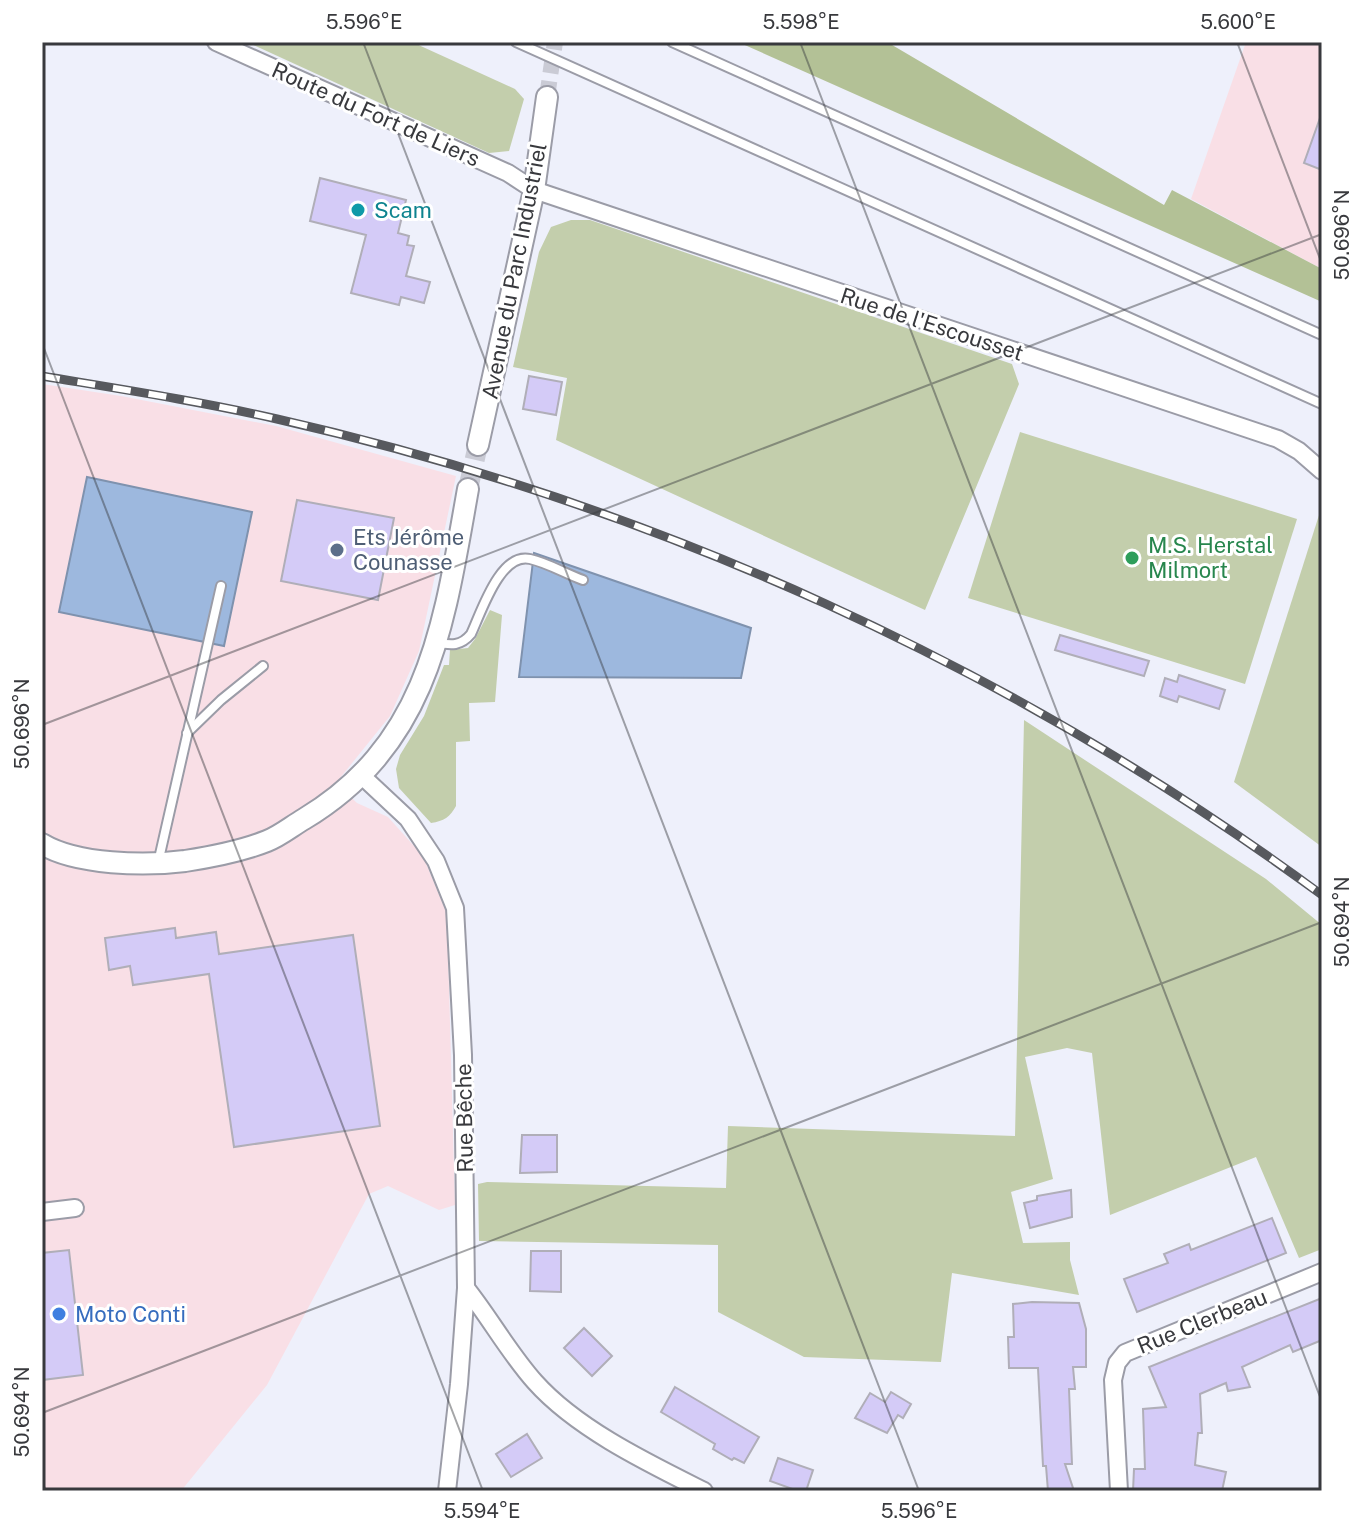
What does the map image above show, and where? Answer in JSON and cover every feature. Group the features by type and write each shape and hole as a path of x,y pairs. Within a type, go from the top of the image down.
{"street":[{"name":"Route du Fort de Liers","path":"216,42 508,173 534,190"},
{"name":"Avenue du Parc Industriel","path":"478,445 534,190 547,97"},
{"name":"Rue de l'Escousset","path":"534,190 1278,439 1299,451 1322,471"},
{"path":"42,844 69,854 128,865 201,859 268,840 333,802 362,776 395,736 412,707 436,641 453,572 468,489"},
{"name":"Rue Bêche","path":"362,776 408,819 436,861 455,908 463,1055 466,1288 447,1491"},
{"path":"42,1212 75,1208"},
{"name":"Rue Clerbeau","path":"1119,1491 1113,1380 1117,1363 1125,1353 1322,1272"},
{"path":"466,1288 535,1382 572,1415 652,1465 704,1491"}],"lane":[{"path":"516,42 1322,404"},
{"path":"672,42 1322,335"},
{"path":"436,641 448,645 465,641 497,577 511,562 526,558 583,580"},
{"path":"158,864 221,586"},
{"path":"186,733 263,666"}],"shaded area":[{"path":"1246,42 1322,42 1322,269 1191,199"},
{"path":"42,384 276,426 456,476 419,651 390,716 336,783 357,803 388,817 423,856 447,914 455,1205 439,1210 388,1186 369,1194 267,1385 181,1491 42,1491"}],"green space":[{"path":"247,42 412,42 515,89 524,99 509,151 489,153"},
{"path":"738,42 887,42 1164,205 1172,190 1322,269 1322,302"},
{"path":"571,220 590,220 1012,364 1019,384 925,610 556,440 567,378 513,367 539,252 551,227"},
{"name":"M.S. Herstal Milmort","path":"1020,432 1297,519 1245,684 968,598"},
{"path":"1322,512 1322,847 1234,782"},
{"path":"490,610 502,615 495,702 469,703 470,741 456,742 456,806 446,818 431,823 399,788 396,769 400,755 424,716 444,665 449,665 450,650 468,648"},
{"path":"1024,720 1266,879 1322,925 1322,1249 1299,1258 1256,1157 1110,1215 1092,1053 1067,1048 1025,1057 1053,1179 1011,1192 1023,1243 1070,1242 1070,1260 1079,1295 952,1273 941,1362 804,1357 718,1312 718,1245 479,1241 478,1184 487,1182 726,1188 728,1126 1015,1136"}],"water":[{"path":"87,477 252,512 224,646 59,612"},
{"path":"534,553 751,628 741,678 519,677"}],"building":[{"path":"1322,118 1322,170 1304,163"},
{"path":"320,178 406,200 398,233 409,236 407,245 414,246 406,276 430,282 424,303 401,297 399,305 351,293 366,235 310,221"},
{"path":"529,376 562,382 556,415 523,409"},
{"name":"Ets Jérôme Counasse","path":"297,500 394,518 378,600 281,581"},
{"path":"1060,635 1149,661 1144,676 1055,650"},
{"path":"1179,675 1225,690 1219,709 1179,696 1177,702 1160,696 1165,678 1177,682"},
{"path":"175,928 176,938 216,932 219,954 353,935 380,1126 234,1147 209,974 133,985 130,966 109,970 105,938"},
{"path":"522,1135 557,1135 557,1172 520,1173"},
{"path":"1071,1190 1072,1217 1030,1228 1024,1203 1037,1200 1037,1196"},
{"path":"1272,1218 1286,1253 1137,1312 1124,1279 1168,1263 1164,1254 1189,1244 1191,1250"},
{"name":"Moto Conti","path":"69,1250 83,1375 42,1380 42,1253"},
{"path":"531,1251 561,1251 561,1292 530,1291"},
{"path":"1322,1298 1322,1340 1293,1352 1290,1345 1242,1367 1250,1387 1228,1391 1226,1383 1200,1394 1202,1433 1198,1433 1195,1465 1226,1472 1222,1491 1133,1491 1134,1469 1145,1469 1143,1409 1166,1407 1149,1367"},
{"path":"1079,1303 1086,1329 1086,1367 1073,1367 1075,1389 1069,1389 1072,1464 1065,1464 1074,1491 1048,1491 1046,1466 1043,1466 1038,1368 1009,1368 1008,1337 1014,1337 1013,1304"},
{"path":"584,1328 612,1356 592,1376 564,1348"},
{"path":"675,1387 759,1437 744,1463 713,1449 715,1444 661,1412"},
{"path":"891,1392 911,1404 903,1418 898,1415 887,1433 855,1418 870,1393 885,1402"},
{"path":"527,1434 542,1458 511,1477 496,1454"},
{"path":"778,1458 813,1470 806,1491 770,1481"}],"tunnel":[{"path":"547,97 555,42"},
{"path":"468,489 478,445"}],"railway":[{"path":"42,376 277,419 417,454 555,497 691,547 824,603 954,666 1080,736 1203,812 1322,895"}],"place":[{"name":"Scam","path":"358,210"},
{"name":"Ets Jérôme Counasse","path":"337,550"},
{"name":"M.S. Herstal Milmort","path":"1132,558"},
{"name":"Moto Conti","path":"59,1314"}]}
